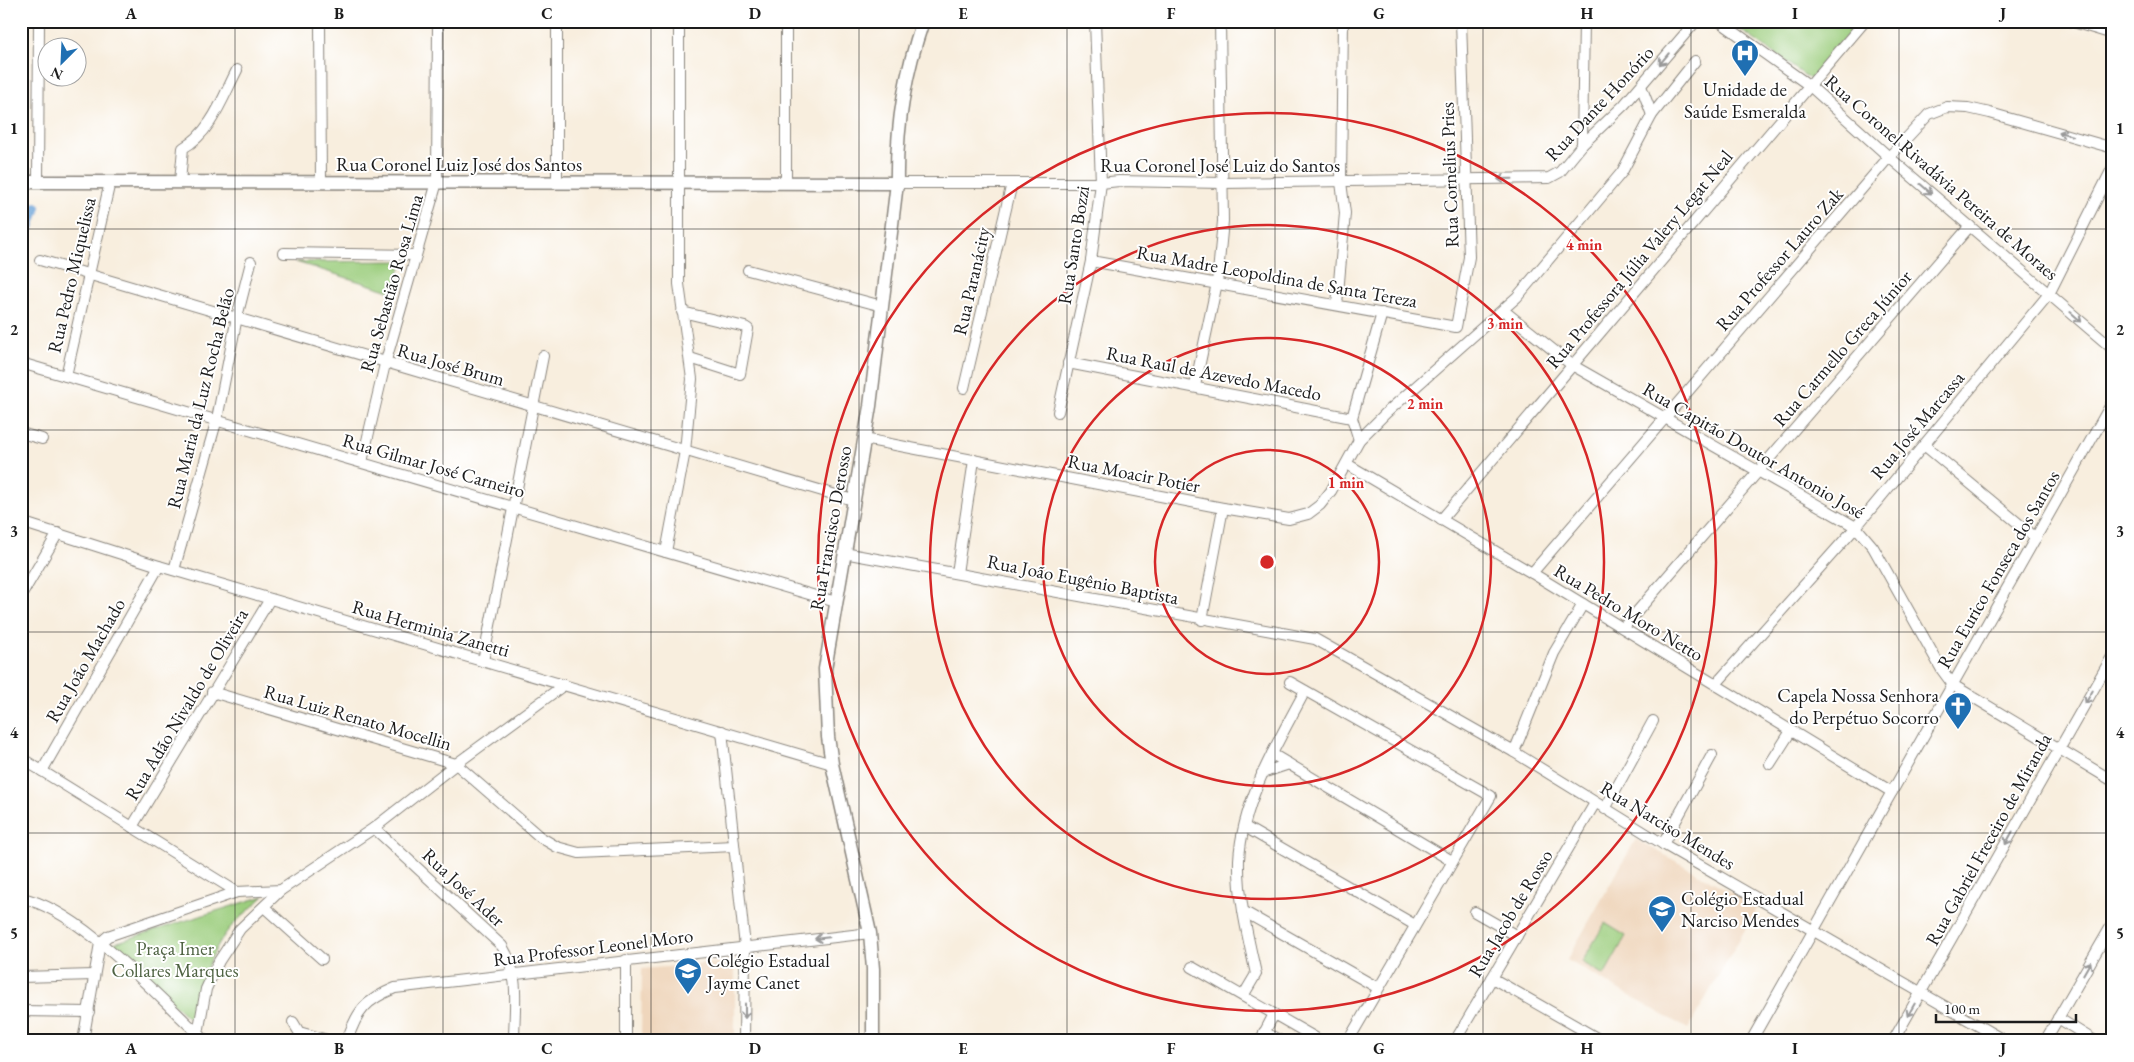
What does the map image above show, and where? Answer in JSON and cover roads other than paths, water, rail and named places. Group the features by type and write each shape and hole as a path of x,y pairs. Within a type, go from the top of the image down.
{"main road":[{"name":"Rua Francisco Derosso","path":"873,1041 874,970 870,933 832,764 827,721 825,669 864,439 897,183 897,157 904,92 912,52 923,21"},
{"name":"Rua Coronel Luiz José dos Santos","path":"21,182 897,183"}],"street":[{"path":"38,182 40,21"},
{"path":"320,21 321,182"},
{"name":"Rua Sebastião Rosa Lima","path":"362,462 385,364 437,182 438,21"},
{"path":"557,21 557,183"},
{"path":"666,552 685,450 692,379 682,312 679,183 679,21"},
{"path":"786,21 786,183"},
{"name":"Rua Santo Bozzi","path":"1058,412 1091,261 1101,183 1095,21"},
{"path":"1195,386 1217,283 1223,221 1220,21"},
{"path":"1337,305 1345,213 1341,182 1343,21"},
{"name":"Rua Cornelius Pries","path":"1456,327 1469,256 1461,21"},
{"path":"1582,145 1584,21"},
{"name":"Rua Dante Honório","path":"1544,179 1555,176 1582,145 1643,88 1696,21"},
{"name":"Rua Coronel Rivadávia Pereira de Moraes","path":"1719,21 1810,86 1889,157 2113,349"},
{"name":"Rua Professora Júlia Valery Legat Neal","path":"1441,520 1865,21"},
{"path":"2070,21 2113,34"},
{"name":"Rua Moacir Potier","path":"864,439 1289,519 1308,514 1320,505 1347,464 1359,440 1386,413 1517,297 1622,172 1652,115 1695,60"},
{"path":"180,182 183,148 197,140 209,123 237,70"},
{"path":"1643,88 1652,115"},
{"name":"Rua Professor Lauro Zak","path":"1532,573 1889,157 1929,114 1946,107 1968,108 2113,148"},
{"name":"Rua José Marcassa","path":"1716,684 1856,527 2050,294 2113,167"},
{"name":"Rua Coronel José Luiz do Santos","path":"897,183 1101,183 1119,181 1222,183 1544,179"},
{"name":"Rua Pedro Miquelissa","path":"66,376 91,274 110,182"},
{"name":"Rua Paranácity","path":"964,388 1012,183"},
{"name":"Rua Carmello Greca Júnior","path":"1623,628 1760,472 1970,226"},
{"path":"284,253 416,256"},
{"name":"Rua José Brum","path":"40,260 385,364 853,500"},
{"name":"Rua Madre Leopoldina de Santa Tereza","path":"1091,261 1456,327"},
{"name":"Rua Maria da Luz Rocha Belão","path":"174,570 217,419 237,318 252,262"},
{"path":"748,270 882,306"},
{"name":"Rua Capitão Doutor Antonio José","path":"1504,310 1572,365 1856,527 1874,547 1942,670 1953,685 2113,781"},
{"path":"682,312 745,326 748,329 742,372 740,374 690,358"},
{"path":"1359,440 1352,418 1382,313"},
{"path":"483,661 543,356"},
{"name":"Rua Gilmar José Carneiro","path":"21,363 836,602"},
{"name":"Rua Raul de Azevedo Macedo","path":"1068,363 1195,386 1352,418"},
{"name":"Rua Eurico Fonseca dos Santos","path":"1750,1041 2113,402"},
{"path":"21,433 42,439"},
{"path":"1924,445 2036,538"},
{"path":"957,573 974,460"},
{"name":"Rua Pedro Moro Netto","path":"1347,464 1532,573 1892,792"},
{"path":"1202,620 1224,508"},
{"name":"Rua Herminia Zanetti","path":"21,522 158,566 832,764"},
{"path":"21,596 58,533"},
{"name":"Rua João Eugênio Baptista","path":"844,553 1202,620 1315,639"},
{"name":"Rua João Machado","path":"42,771 158,566"},
{"name":"Rua Adão Nivaldo de Oliveira","path":"132,827 270,599"},
{"path":"1514,752 1554,653 1583,604"},
{"name":"Rua Narciso Mendes","path":"1315,639 1514,752 1663,844 2005,1041"},
{"name":"Rua Gabriel Freceiro de Miranda","path":"1893,1041 2113,655"},
{"path":"1290,682 1490,796 1348,1041"},
{"path":"201,1038 206,989 219,961 240,929 281,890 374,828 456,764 564,685"},
{"path":"1243,996 1256,974 1244,911 1239,859 1245,827 1262,773 1305,691"},
{"name":"Rua Luiz Renato Mocellin","path":"212,692 456,764 540,838 557,847 579,853 734,846"},
{"path":"1605,809 1653,721"},
{"path":"722,731 745,946 744,1041"},
{"path":"1770,764 1791,731"},
{"path":"1272,754 1452,861"},
{"path":"1663,844 1712,755"},
{"path":"21,758 238,892"},
{"path":"1262,773 1289,764"},
{"name":"Rua Jacob de Rosso","path":"1455,1041 1596,803"},
{"path":"1245,827 1415,925"},
{"name":"Rua José Ader","path":"374,828 502,946 510,960 515,975 514,1041"},
{"path":"83,1041 100,943 118,932 238,892 281,890"},
{"path":"21,898 37,901 57,911 100,943 201,1038"},
{"path":"264,907 322,960"},
{"path":"1244,911 1378,988"},
{"path":"1475,912 1517,936"},
{"path":"1248,935 1264,923"},
{"path":"2044,1041 2113,923"},
{"name":"Rua Professor Leonel Moro","path":"347,1041 352,1025 362,1008 374,997 395,988 870,933"},
{"path":"626,960 626,1041"},
{"path":"1192,967 1274,1014 1302,1036 1321,1041"},
{"path":"21,976 94,975"},
{"path":"1492,978 1602,1041"},
{"path":"21,1011 89,1012"},
{"path":"1274,1014 1262,1036 1281,1041"},
{"path":"2058,1018 2095,1041"},
{"path":"293,1022 299,1032 331,1041"}],"waterway":[{"path":"21,250 36,207"}],"place":[{"name":"Unidade de Saúde Esmeralda","path":"1745,77"},
{"name":"Capela Nossa Senhora do Perpétuo Socorro","path":"1958,730"},
{"name":"Colégio Estadual Narciso Mendes","path":"1662,933"},
{"name":"Colégio Estadual Jayme Canet","path":"688,995"}],"park label":[{"name":"Praça Imer Collares Marques","path":"175,959"}]}
